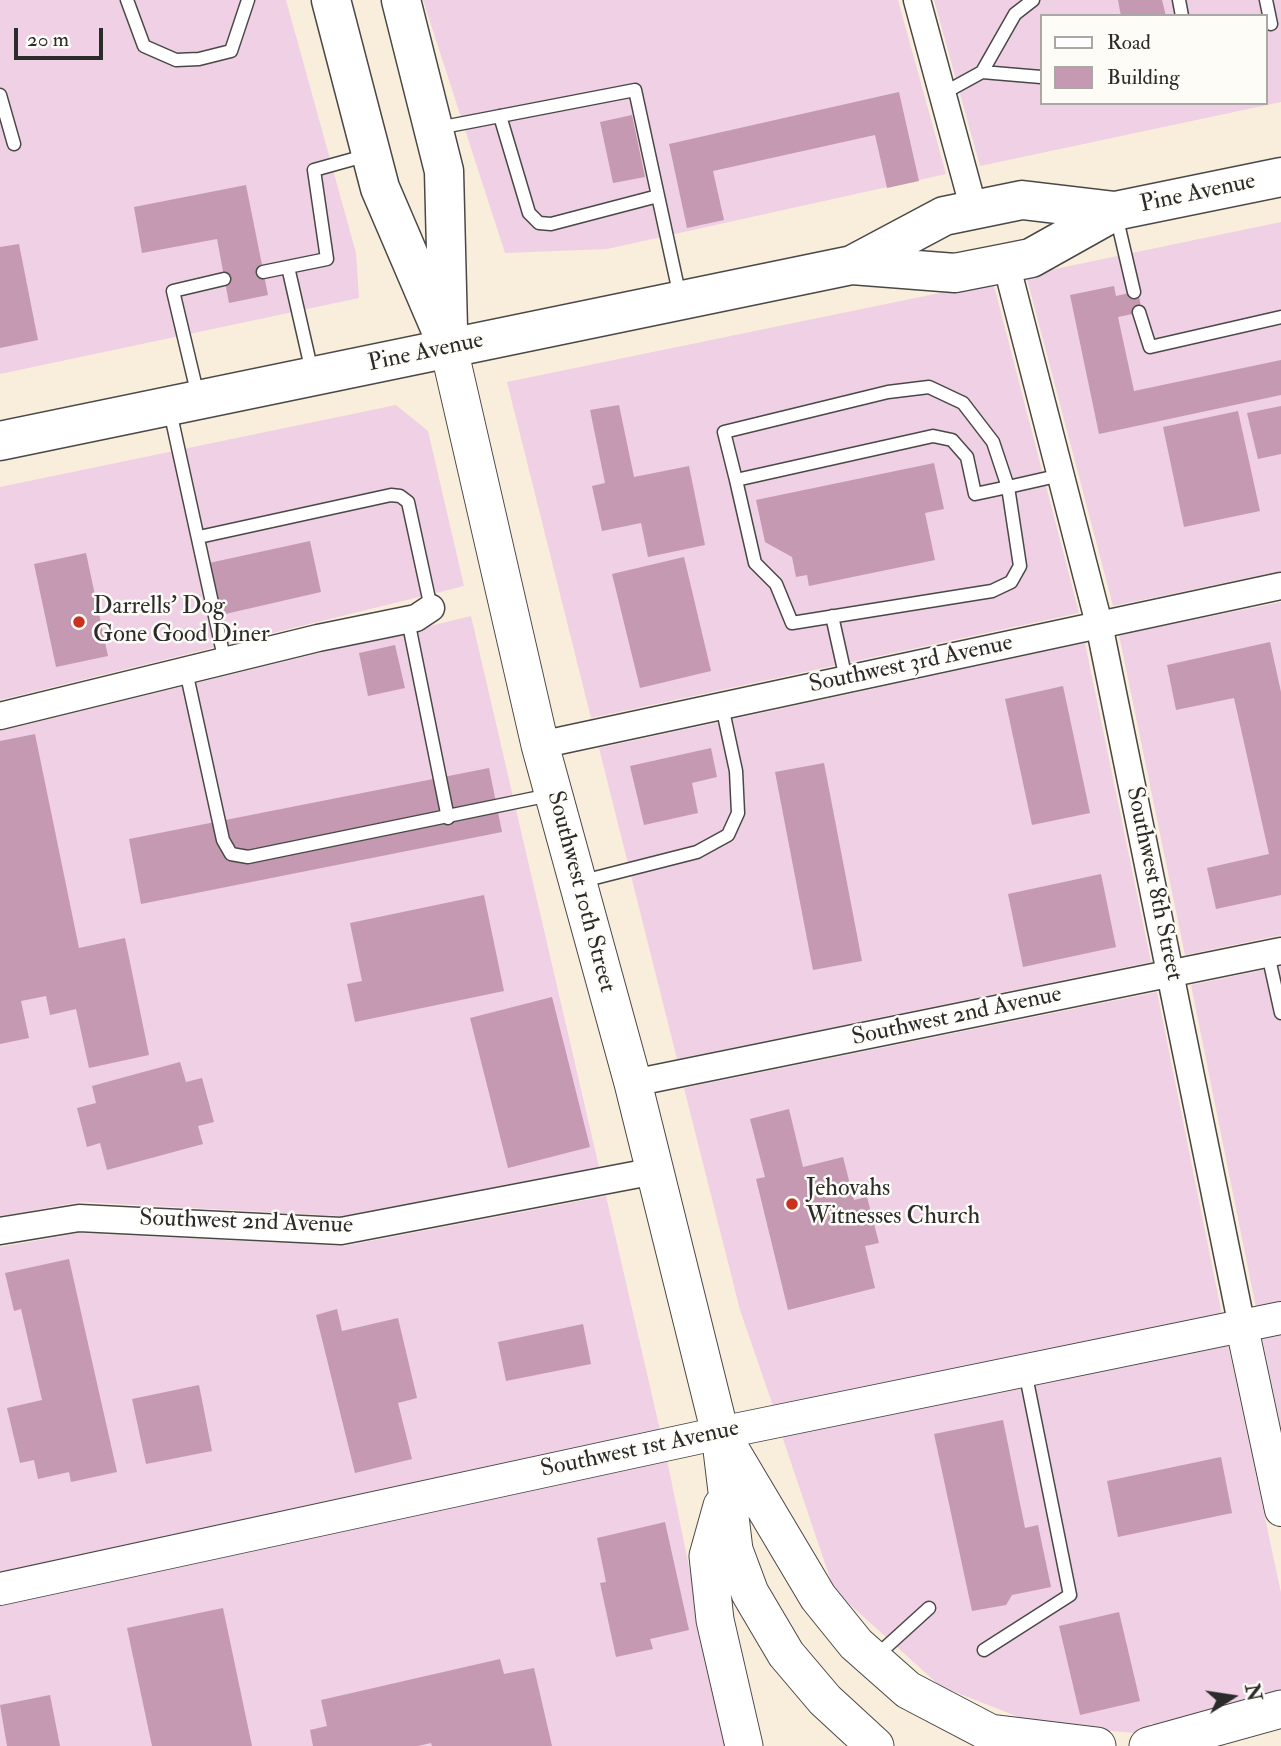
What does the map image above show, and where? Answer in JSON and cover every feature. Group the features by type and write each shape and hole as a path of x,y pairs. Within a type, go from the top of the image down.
{"main road":[{"name":"Southwest 10th Street","path":"331,0 380,188 449,349 540,745 633,1083 720,1433 734,1550 750,1593 786,1654 825,1700 875,1746"},
{"name":"Southwest 10th Street","path":"401,0 444,171 449,349"},
{"name":"Pine Avenue","path":"0,441 852,265 955,273 1031,258 1115,211 1281,177"},
{"name":"Pine Avenue","path":"852,265 944,216 1022,201 1115,211"},
{"name":"Southwest 10th Street","path":"720,1433 756,1489 818,1597 856,1644 908,1690 990,1733 1097,1746"},
{"path":"727,1488 708,1556 715,1620 744,1746"},
{"path":"1152,1745 1281,1709"}],"street":[{"path":"917,0 974,210"},
{"name":"Southwest 8th Street","path":"1006,263 1099,624 1281,1510"},
{"name":"Southwest 3rd Avenue","path":"540,745 1281,586"},
{"path":"0,716 419,614"},
{"name":"Southwest 2nd Avenue","path":"633,1083 1274,953"},
{"name":"Southwest 2nd Avenue","path":"0,1231 79,1218 341,1231 655,1171"},
{"name":"Southwest 1st Avenue","path":"0,1589 720,1433 1281,1318"}],"lane":[{"path":"127,0 144,46 176,60 199,59 231,51 248,0"},
{"path":"942,94 982,72 1015,14 1033,0"},
{"path":"1266,0 1272,24"},
{"path":"982,72 1040,77"},
{"path":"434,129 635,90 681,300"},
{"path":"0,95 15,144"},
{"path":"500,116 528,213 539,223 551,224 658,196"},
{"path":"263,272 327,259 314,170 371,154"},
{"path":"1115,211 1134,292"},
{"path":"288,267 313,376"},
{"path":"224,279 173,291 199,537 225,662"},
{"path":"1139,312 1150,347 1281,317"},
{"path":"929,387 963,403 993,442 1008,487 1020,566 1011,582 992,591 792,623 776,584 755,563 724,432 888,392 929,387"},
{"path":"736,480 933,436 952,440 967,457 975,494 1061,475"},
{"path":"199,537 391,495 400,496 408,502 419,614 448,818"},
{"path":"832,616 846,679"},
{"path":"186,671 223,840 231,853 248,858 554,794"},
{"path":"578,882 697,852 728,835 738,813 736,771 722,706"},
{"path":"1274,953 1281,1013"},
{"path":"984,1650 1070,1595 1025,1371"},
{"path":"873,1659 929,1608"}],"shaded area":[{"path":"0,0 286,0 356,253 359,298 0,374"},
{"path":"423,0 898,0 946,174 607,249 505,253"},
{"path":"934,0 1281,0 1281,102 1267,105 1267,14 1040,14 1040,105 1267,105 980,166"},
{"path":"1281,222 1281,571 1113,606 1026,275"},
{"path":"993,282 1079,613 591,718 507,382"},
{"path":"396,405 428,431 464,586 0,700 0,487"},
{"path":"1281,602 1281,935 1185,955 1119,635"},
{"path":"471,616 599,1167 341,1216 81,1202 0,1216 0,731"},
{"path":"1085,643 1151,962 677,1059 599,748"},
{"path":"1281,966 1281,1302 1256,1308 1191,985"},
{"path":"1157,992 1222,1315 773,1406 740,1310 684,1088"},
{"path":"606,1196 660,1430 0,1573 0,1247 79,1233 344,1246"},
{"path":"1281,1334 1281,1427 1262,1338"},
{"path":"1228,1345 1281,1593 1281,1693 1158,1727 1151,1723 1145,1731 1136,1733 1039,1725 940,1686 834,1590 782,1436"},
{"path":"667,1460 726,1746 0,1746 0,1604"}],"building":[{"path":"1118,0 1162,0 1166,14 1121,14"},
{"path":"899,92 919,181 887,188 875,135 713,171 724,220 687,228 669,144"},
{"path":"632,115 645,177 613,183 600,122"},
{"path":"246,185 268,295 229,303 217,239 142,253 134,207"},
{"path":"19,244 38,340 0,348 0,247"},
{"path":"1114,286 1116,296 1138,291 1142,312 1118,317 1134,391 1281,360 1281,395 1099,434 1070,295"},
{"path":"619,405 634,477 689,466 705,545 648,557 641,523 602,531 592,486 605,483 590,410"},
{"path":"1281,406 1281,454 1258,459 1247,413"},
{"path":"1238,411 1260,511 1184,527 1163,427"},
{"path":"934,463 944,509 925,513 935,560 809,586 807,575 796,577 792,557 765,542 756,500"},
{"path":"310,541 321,592 221,615 209,563"},
{"path":"86,553 108,656 56,667 34,564"},
{"path":"684,557 711,671 640,688 612,574"},
{"path":"1270,642 1281,692 1281,895 1216,909 1207,868 1269,854 1234,698 1176,710 1167,665"},
{"path":"395,645 405,688 368,696 359,653"},
{"path":"1063,686 1090,813 1032,825 1005,699"},
{"path":"35,734 79,948 125,938 149,1055 89,1068 76,1009 50,1015 46,996 21,1001 29,1038 0,1044 0,741"},
{"path":"711,748 717,777 692,783 698,813 644,825 630,766"},
{"path":"824,763 862,961 813,970 775,772"},
{"path":"489,768 502,832 141,904 129,839"},
{"path":"1101,874 1116,947 1023,967 1008,894"},
{"path":"484,895 504,991 355,1022 347,984 362,981 350,923"},
{"path":"552,997 590,1147 508,1168 470,1018"},
{"path":"180,1062 186,1082 202,1078 214,1122 198,1126 203,1144 107,1170 100,1143 87,1147 77,1108 96,1103 92,1086"},
{"path":"789,1109 803,1167 843,1157 854,1200 867,1197 879,1243 865,1246 875,1288 788,1310 756,1179 765,1177 750,1119"},
{"path":"69,1259 117,1472 71,1482 69,1472 38,1479 34,1460 20,1463 7,1408 42,1400 21,1309 14,1311 5,1273"},
{"path":"337,1309 342,1331 398,1318 417,1398 398,1403 412,1459 355,1473 316,1315"},
{"path":"583,1324 591,1364 506,1381 498,1342"},
{"path":"199,1385 212,1451 146,1464 132,1399"},
{"path":"1003,1420 1025,1528 1038,1525 1051,1587 1012,1595 1006,1605 972,1611 934,1434"},
{"path":"1221,1457 1232,1513 1118,1537 1107,1481"},
{"path":"665,1522 689,1630 650,1639 653,1649 616,1657 600,1583 606,1582 597,1538"},
{"path":"223,1608 252,1746 152,1746 127,1628"},
{"path":"1119,1612 1140,1701 1080,1715 1059,1626"},
{"path":"500,1659 504,1674 534,1668 552,1746 432,1746 431,1743 418,1746 313,1746 310,1730 327,1726 321,1700"},
{"path":"50,1695 60,1746 7,1746 0,1705"}],"place":[{"name":"Darrells' Dog Gone Good Diner","path":"79,622"},
{"name":"Jehovahs Witnesses Church","path":"792,1204"}]}
